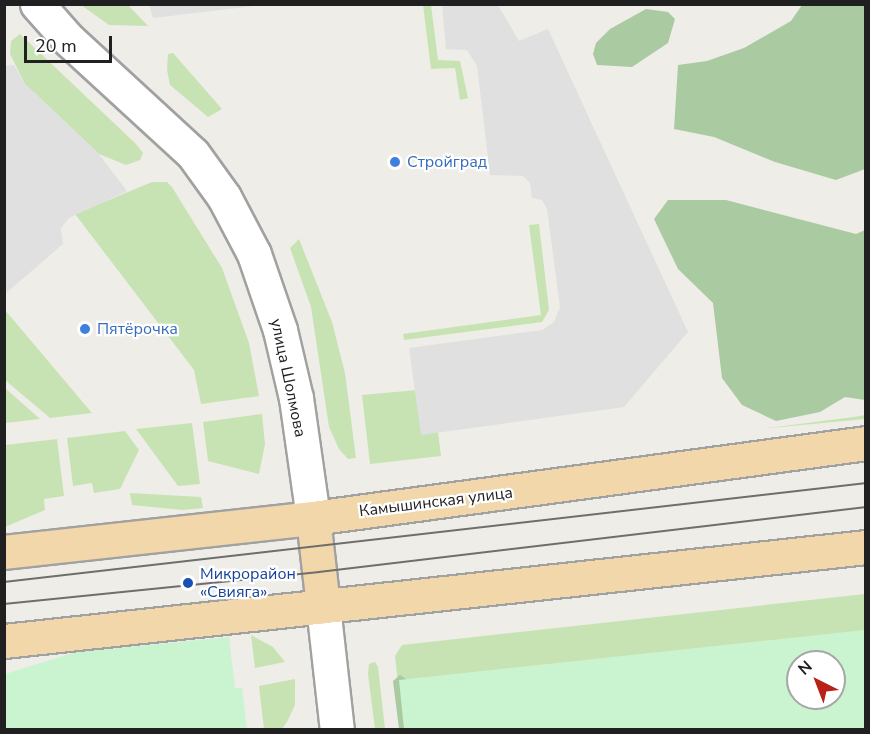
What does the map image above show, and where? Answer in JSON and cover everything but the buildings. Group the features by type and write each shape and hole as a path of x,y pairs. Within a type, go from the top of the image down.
{"main road":[{"name":"Камышинская улица","path":"4,552 313,518 866,443"},
{"name":"улица Шолмова","path":"313,518 323,606"},
{"path":"4,641 866,547"}],"street":[{"name":"улица Шолмова","path":"37,4 69,40 194,154 224,197 254,254 280,330 296,398 313,518"},
{"name":"улица Шолмова","path":"323,606 337,729"}],"green space":[{"path":"81,5 128,5 148,26 109,25"},
{"path":"423,5 431,5 438,60 460,61 468,98 460,100 455,68 431,69"},
{"path":"802,5 865,5 865,169 836,180 775,162 714,137 674,129 678,65 707,61 744,48 791,21"},
{"path":"646,9 668,12 675,19 668,43 632,67 597,65 593,54 596,43 610,29"},
{"path":"20,34 135,143 143,153 140,160 126,165 99,154 25,84 10,54 11,41"},
{"path":"173,53 222,109 208,117 170,85 167,70 168,54"},
{"path":"152,182 167,182 172,187 222,268 249,343 259,396 201,404 194,370 75,214"},
{"path":"668,200 726,200 856,234 865,230 865,400 845,397 820,412 776,421 742,405 722,378 713,303 678,269 654,219"},
{"path":"539,224 549,310 542,322 404,340 403,334 541,315 529,225"},
{"path":"299,239 332,322 345,373 356,458 348,459 339,449 329,427 311,307 290,248"},
{"path":"4,310 92,413 50,418 5,380"},
{"path":"5,388 40,419 5,423"},
{"path":"417,390 435,408 441,456 370,464 362,395"},
{"path":"262,414 265,444 259,474 208,461 203,422"},
{"path":"865,415 865,419 760,429 854,417"},
{"path":"192,423 200,484 178,486 136,429"},
{"path":"125,431 139,450 120,489 94,493 92,483 73,486 67,438"},
{"path":"57,439 64,496 44,499 45,510 5,527 5,445"},
{"path":"130,493 201,497 203,508 183,510 132,505"},
{"path":"865,594 865,729 403,729 395,656 402,645"},
{"path":"865,630 865,729 404,729 399,680"},
{"path":"251,635 273,647 285,662 255,668"},
{"path":"229,637 235,688 242,688 247,729 5,729 5,674 76,652"},
{"path":"375,662 378,667 385,729 375,729 368,674 369,664"},
{"path":"400,675 412,683 414,729 399,729 393,681"},
{"path":"295,679 295,705 287,722 282,729 264,729 259,686"}],"shaded area":[{"path":"149,4 263,5 153,18"},
{"path":"442,5 498,5 519,41 548,29 688,332 624,407 421,435 409,348 542,330 554,322 560,307 547,209 542,200 532,198 530,183 523,176 490,175 477,66 467,50 446,49"},
{"path":"14,65 25,84 98,153 127,191 69,218 61,228 63,244 5,294 4,66"}],"tram line":[{"path":"4,582 866,483"},
{"path":"4,604 319,572 866,507"}],"place":[{"name":"Стройград","path":"395,162"},
{"name":"Пятёрочка","path":"85,329"},
{"name":"Микрорайон «Свияга»","path":"188,583"}]}
